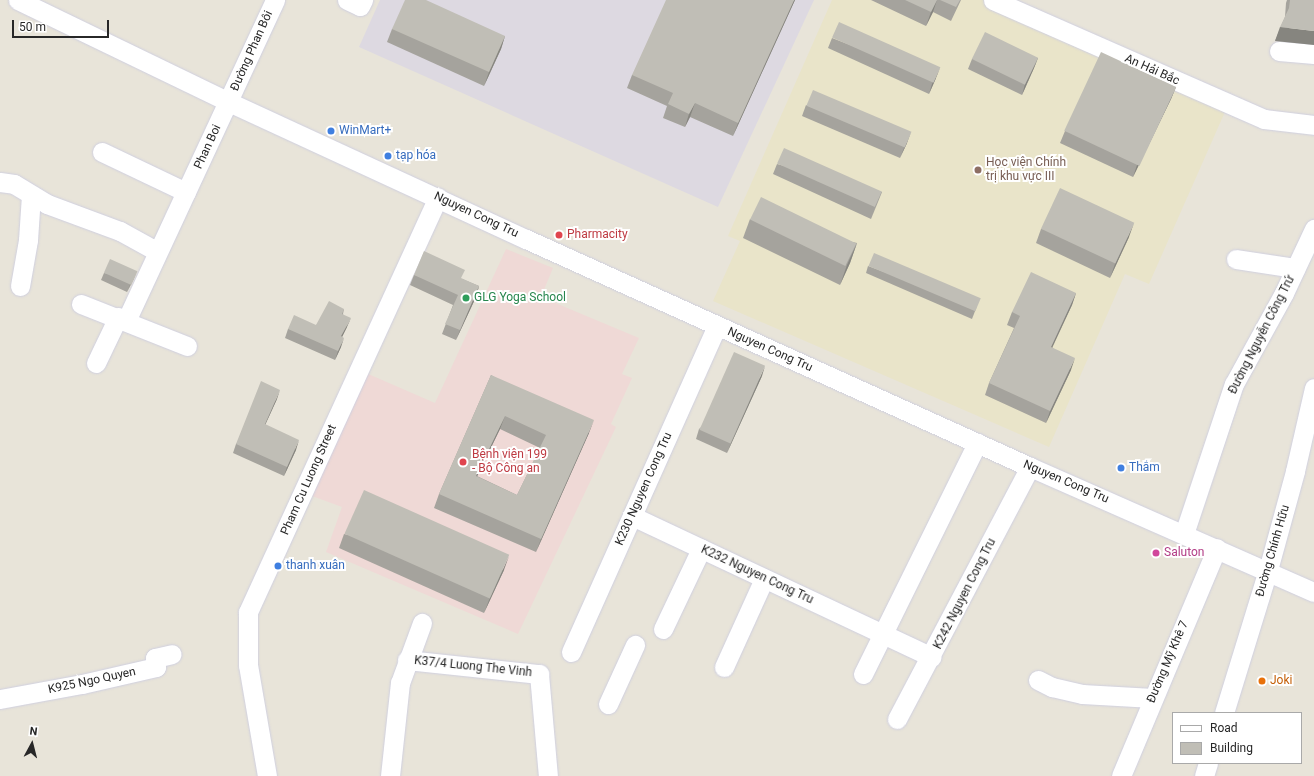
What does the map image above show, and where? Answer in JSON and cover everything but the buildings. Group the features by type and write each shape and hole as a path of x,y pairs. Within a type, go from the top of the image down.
{"street":[{"path":"18,0 229,102"},
{"name":"Đường Phan Bôi","path":"229,102 275,0"},
{"name":"An Hải Bắc","path":"994,0 1264,119 1314,126"},
{"path":"1279,52 1314,54"},
{"name":"Phan Boi","path":"96,363 122,319 158,252 229,102"},
{"name":"Nguyen Cong Tru","path":"229,102 717,326 1030,467 1268,570 1314,592"},
{"path":"102,152 186,192"},
{"path":"0,182 14,184 47,204 120,231 158,252"},
{"path":"20,286 28,240 31,195"},
{"name":"Pham Cu Luong Street","path":"266,776 248,665 248,612 438,197"},
{"name":"Đường Nguyễn Công Trứ","path":"1184,534 1234,384 1314,229"},
{"path":"1236,259 1295,268"},
{"path":"81,304 187,346"},
{"name":"K230 Nguyen Cong Tru","path":"571,652 717,326"},
{"name":"Đường Chính Hữu","path":"1224,712 1268,570 1295,471 1314,388"},
{"path":"863,674 977,443"},
{"name":"K242 Nguyen Cong Tru","path":"897,719 1030,467"},
{"name":"K232 Nguyen Cong Tru","path":"632,516 931,657"},
{"path":"663,629 701,548"},
{"name":"Đường Mỹ Khê 7","path":"1121,776 1217,548"},
{"path":"724,667 764,579"},
{"path":"390,776 400,683 407,660 422,623"},
{"path":"608,704 635,645"},
{"name":"K925 Ngo Quyen","path":"0,699 82,684 156,667 155,658 172,654"},
{"name":"K37/4 Luong The Vinh","path":"407,660 539,674 548,776"},
{"path":"1038,680 1052,687 1082,694 1153,698"},
{"path":"1204,776 1208,764"}],"shaded area":[{"path":"380,0 814,0 718,207 359,47"},
{"name":"Học viện Chính trị khu vực III","path":"832,0 988,0 1228,105 1149,284 1125,274 1049,447 713,301 740,241 728,236"},
{"name":"Bệnh viện 199 - Bộ Công an","path":"506,249 553,268 541,297 639,338 622,374 632,378 611,424 616,427 518,634 326,552 342,507 312,496 366,373 435,403"}],"place":[{"name":"WinMart+","path":"331,131"},
{"name":"tạp hóa","path":"388,156"},
{"name":"Học viện Chính trị khu vực III","path":"978,170"},
{"name":"Pharmacity","path":"559,235"},
{"name":"GLG Yoga School","path":"466,298"},
{"name":"Bệnh viện 199 - Bộ Công an","path":"463,462"},
{"name":"Thắm","path":"1121,468"},
{"name":"Saluton","path":"1156,553"},
{"name":"thanh xuân","path":"278,566"},
{"name":"Joki","path":"1262,681"}]}
